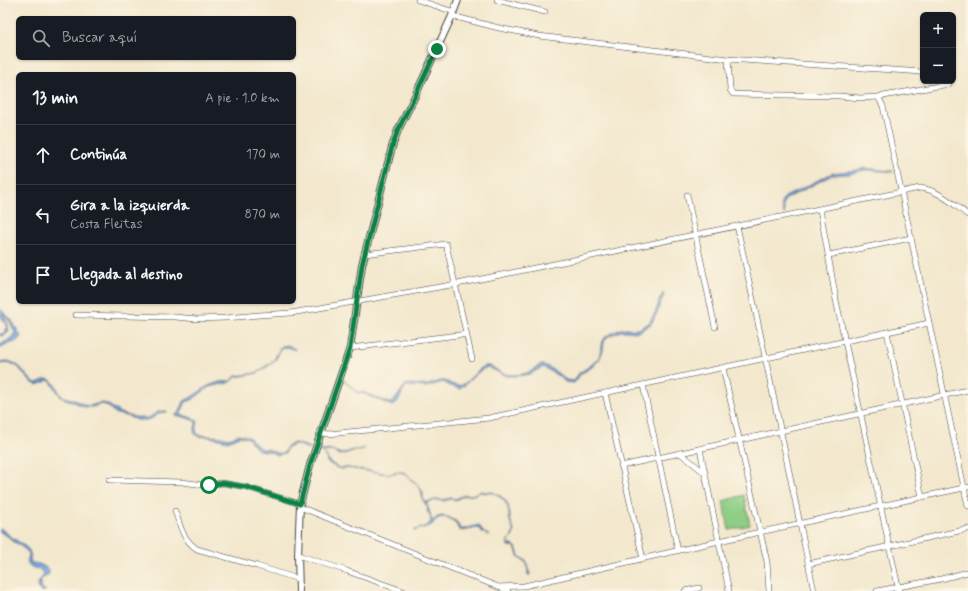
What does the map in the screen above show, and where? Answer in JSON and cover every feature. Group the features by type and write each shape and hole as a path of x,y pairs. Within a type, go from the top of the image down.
{"main road":[{"path":"299,591 298,554 300,506 320,432 350,348 364,254 392,147 458,0"}],"street":[{"path":"418,0 453,14 499,28 539,36 728,59 920,72"},
{"path":"497,0 545,12"},
{"path":"728,59 730,90 733,94 839,96 858,98 949,84"},
{"path":"878,96 883,106 944,396 966,487 968,506"},
{"path":"76,315 175,317 197,319 291,313 455,284 920,188 936,192 968,215"},
{"path":"687,194 715,327"},
{"path":"820,209 836,300 898,589"},
{"path":"737,226 814,591"},
{"path":"829,255 911,238"},
{"path":"364,254 446,244 472,359"},
{"path":"320,432 328,434 490,418 929,323"},
{"path":"887,332 922,497"},
{"path":"350,348 467,334"},
{"path":"723,368 767,562 769,591"},
{"path":"643,385 678,551"},
{"path":"621,466 968,390"},
{"path":"605,393 643,559"},
{"path":"700,448 729,591"},
{"path":"680,453 705,473"},
{"path":"110,480 182,482 204,485 223,483 246,487 300,506 508,591"},
{"path":"498,587 524,586 719,541 966,487"},
{"path":"175,511 184,537 197,549 298,579"},
{"path":"808,564 968,529"},
{"path":"298,554 403,591"},
{"path":"877,591 898,589 968,572"},
{"path":"685,591 700,588"}],"green space":[{"path":"744,495 750,525 729,530 723,501"}],"water":[{"path":"865,168 893,172 865,170 849,174 832,175 786,199 784,204 784,214 782,203 785,197 832,173"},
{"path":"663,293 664,296 651,324 638,332 621,331 607,337 599,360 592,367 580,374 574,383 565,382 560,377 543,367 530,374 506,376 488,367 477,373 460,389 443,382 426,387 406,386 399,400 392,406 365,394 358,393 343,380 343,378 358,392 365,393 389,403 393,402 406,384 427,385 445,381 459,386 486,366 492,367 505,374 514,375 527,373 540,365 543,365 554,370 566,380 574,381 579,373 598,359 606,336 620,329 638,329 649,323 656,311"},
{"path":"0,309 11,319 21,336 17,341 0,348 0,345 11,338 15,332 10,322 3,314 9,328 7,333 0,336 0,334 5,333 7,326 0,315"},
{"path":"288,345 295,350 287,347 282,348 275,361 258,373 236,377 228,383 209,387 192,400 186,402 180,414 198,421 196,432 199,435 232,438 238,434 249,437 258,447 262,449 268,449 277,453 284,453 287,446 294,443 312,448 311,449 294,444 287,447 285,453 277,455 268,451 258,450 248,438 240,436 228,441 205,436 200,437 194,433 195,421 176,416 176,414 179,414 184,401 208,386 219,382 230,381 236,376 255,373 261,370 274,360 282,346"},
{"path":"8,361 21,368 29,378 36,383 50,379 62,396 73,399 87,406 100,403 105,404 123,414 142,418 148,418 159,412 167,412 159,413 148,420 137,420 116,414 106,405 101,404 93,407 84,407 61,397 48,380 37,385 31,382 18,367 8,363 0,364"},
{"path":"317,449 321,451 332,450 341,454 355,450 341,455 331,451 323,452 326,455 329,462 339,468 348,468 342,469 337,468 327,462 324,454 317,451"},
{"path":"401,472 407,474 416,483 411,480 407,475"},
{"path":"416,483 423,492 423,499 426,502 437,499 442,500 451,498 455,499 464,495 472,495 481,491 492,492 498,494 505,500 508,505 514,532 509,518 508,507 504,500 494,493 480,492 473,495 463,496 456,500 451,499 444,501 437,500 426,503 428,507 432,520 433,521 437,517 442,516 448,517 457,522 460,529 479,525 484,533 489,536 482,532 480,529 477,528 465,531 459,530 455,522 445,517 437,519 433,524 424,527 431,521 430,515 427,511 428,508 422,499 421,490"},
{"path":"0,528 29,550 31,563 42,565 48,570 49,574 42,578 40,582 41,587 46,591 41,591 38,589 38,583 43,576 43,573 30,566 27,560 29,553 13,542 9,537 0,532"},
{"path":"508,545 513,545 516,547 519,556 528,564 530,575 528,575 527,564 518,556 515,547 510,547"}],"route":[{"path":"209,485 223,483 246,487 300,504 320,432 350,348 364,254 392,147 398,130 437,49"}]}
